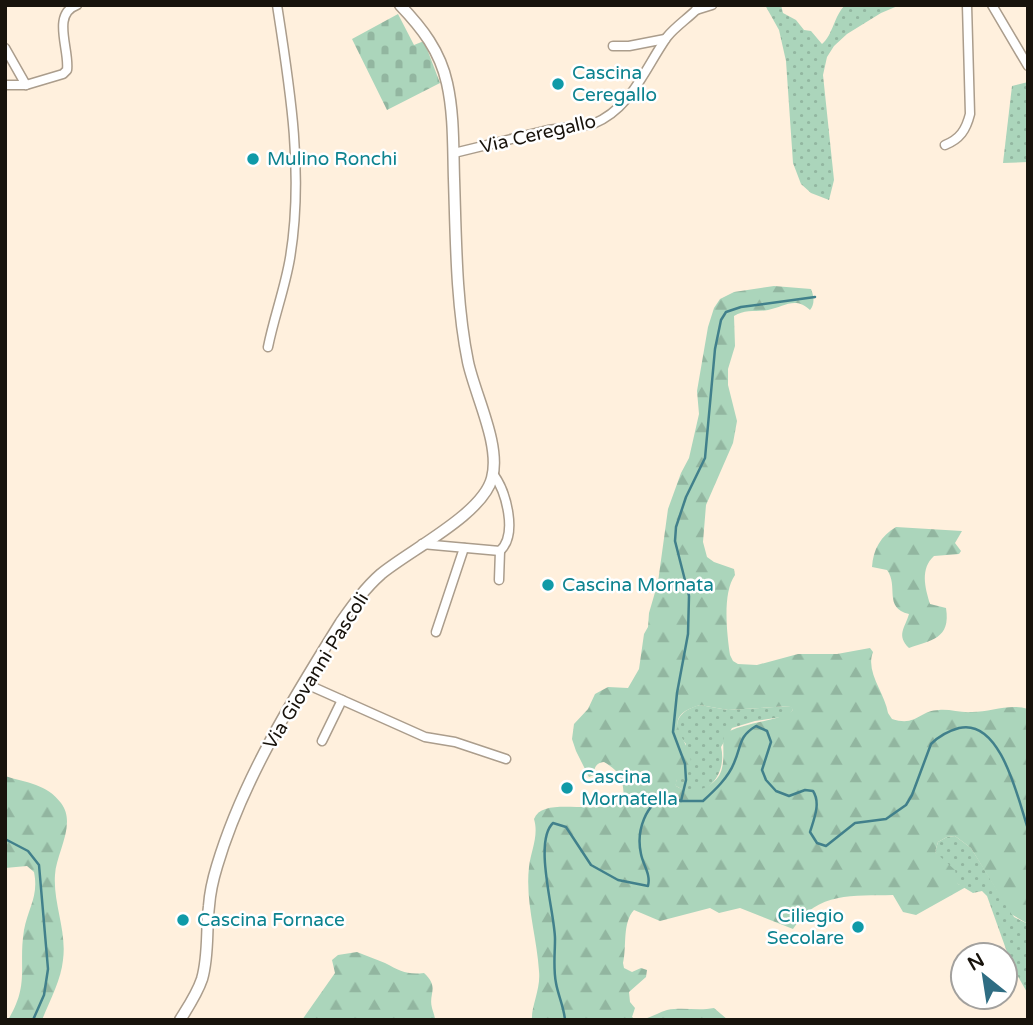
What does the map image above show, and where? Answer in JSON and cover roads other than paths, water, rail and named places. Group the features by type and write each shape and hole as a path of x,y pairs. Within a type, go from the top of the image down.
{"street":[{"path":"5,85 26,85 64,74 67,70 64,18 69,9 77,5"},
{"path":"268,347 290,259 295,170 293,117 277,5"},
{"path":"400,5 426,36 443,67 450,101 459,285 466,342 471,373 491,440 494,475 501,487 509,528 507,542 500,551 499,580"},
{"path":"692,8 712,5"},
{"path":"945,145 965,131 970,114 967,5"},
{"path":"992,5 1028,66"},
{"name":"Via Ceregallo","path":"454,153 516,136 593,124 614,114 634,90 666,39 692,8"},
{"path":"613,46 645,44 666,39"},
{"path":"5,48 26,85"},
{"name":"Via Giovanni Pascoli","path":"180,1020 202,980 207,954 211,892 227,838 250,783 304,683 345,616 364,591 387,569 475,506 488,490 494,475"},
{"path":"422,544 500,551"},
{"path":"436,632 464,548"},
{"path":"304,683 425,737 455,742 506,760"},
{"path":"322,741 342,700"}],"waterway":[{"path":"681,801 686,780 685,764 673,732 688,634 689,596 675,541 676,527 686,497 705,458 715,349 721,320 726,312 741,307 815,297"},
{"path":"565,1020 555,977 554,927 545,861 547,832 553,823 566,827 591,865 618,880 648,886 640,845 641,828 648,811 653,804 668,796 681,801 703,801 728,774 743,738 756,726 767,731 771,742 762,770 766,780 776,791 789,796 805,790 813,791 817,806 810,832 817,843 826,846 855,823 886,819 906,805 931,744 944,734 959,728 974,728 986,735 997,748 1013,781 1028,829"},
{"path":"5,839 28,851 39,865 48,969 44,995 33,1020"}],"place":[{"name":"Cascina Ceregallo","path":"558,84"},
{"name":"Mulino Ronchi","path":"253,159"},
{"name":"Cascina Mornata","path":"548,585"},
{"name":"Cascina Mornatella","path":"567,788"},
{"name":"Cascina Fornace","path":"183,920"},
{"name":"Ciliegio Secolare","path":"858,927"}]}
